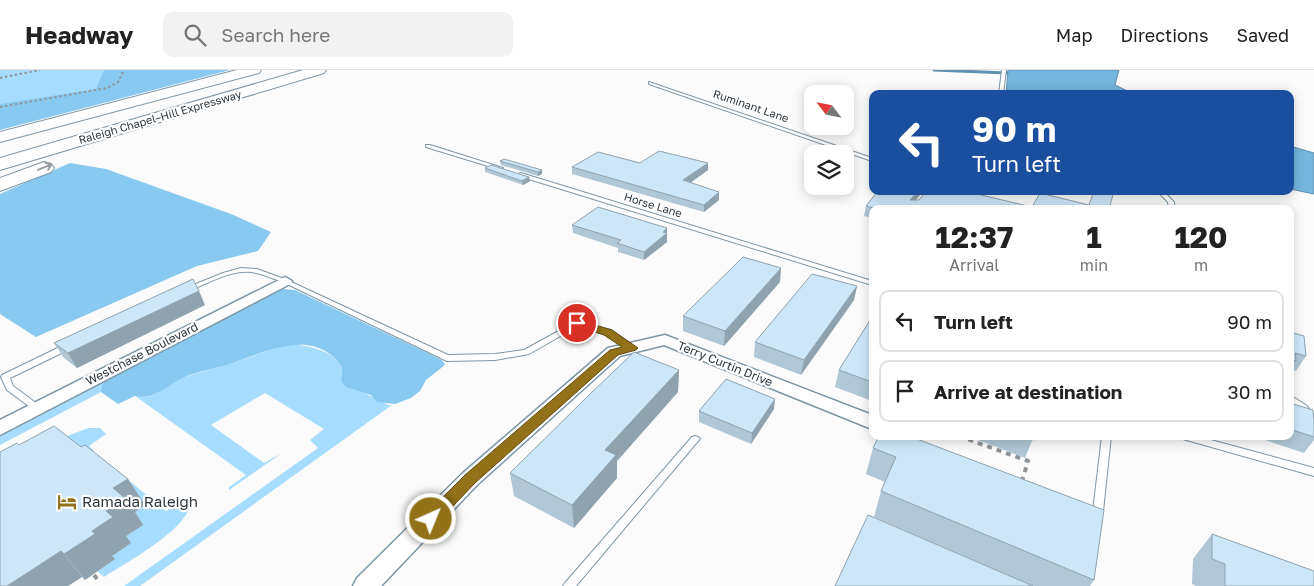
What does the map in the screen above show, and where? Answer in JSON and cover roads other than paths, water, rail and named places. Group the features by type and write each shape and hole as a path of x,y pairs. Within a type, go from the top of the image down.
{"highway":[{"path":"0,137 254,70"},
{"name":"Raleigh Chapel–Hill Expressway","path":"0,147 266,78 319,70"},
{"path":"0,185 266,78"},
{"name":"Raleigh Chapel–Hill Expressway","path":"0,164 266,78"}],"street":[{"name":"Westchase Boulevard","path":"0,428 285,281"},
{"name":"Terry Curtin Drive","path":"365,586 470,479 614,352 665,340 869,421"}],"lane":[{"path":"1002,90 1004,70"},
{"name":"Ruminant Lane","path":"650,83 869,159"},
{"path":"428,146 503,169"},
{"name":"Horse Lane","path":"512,172 869,282"},
{"path":"1164,195 1171,205"},
{"path":"178,294 215,277 241,270 255,270 285,281 447,358 495,357 526,352 577,323 608,332 632,348"},
{"path":"37,408 10,388 2,375 74,344"},
{"path":"1294,401 1304,408 1314,422"},
{"path":"569,586 695,439"},
{"path":"1090,508 1106,440"},
{"path":"1198,440 1314,472"}],"waterway":[{"path":"934,70 1007,73"}],"place":[{"name":"Ramada Raleigh","path":"67,502"}]}
